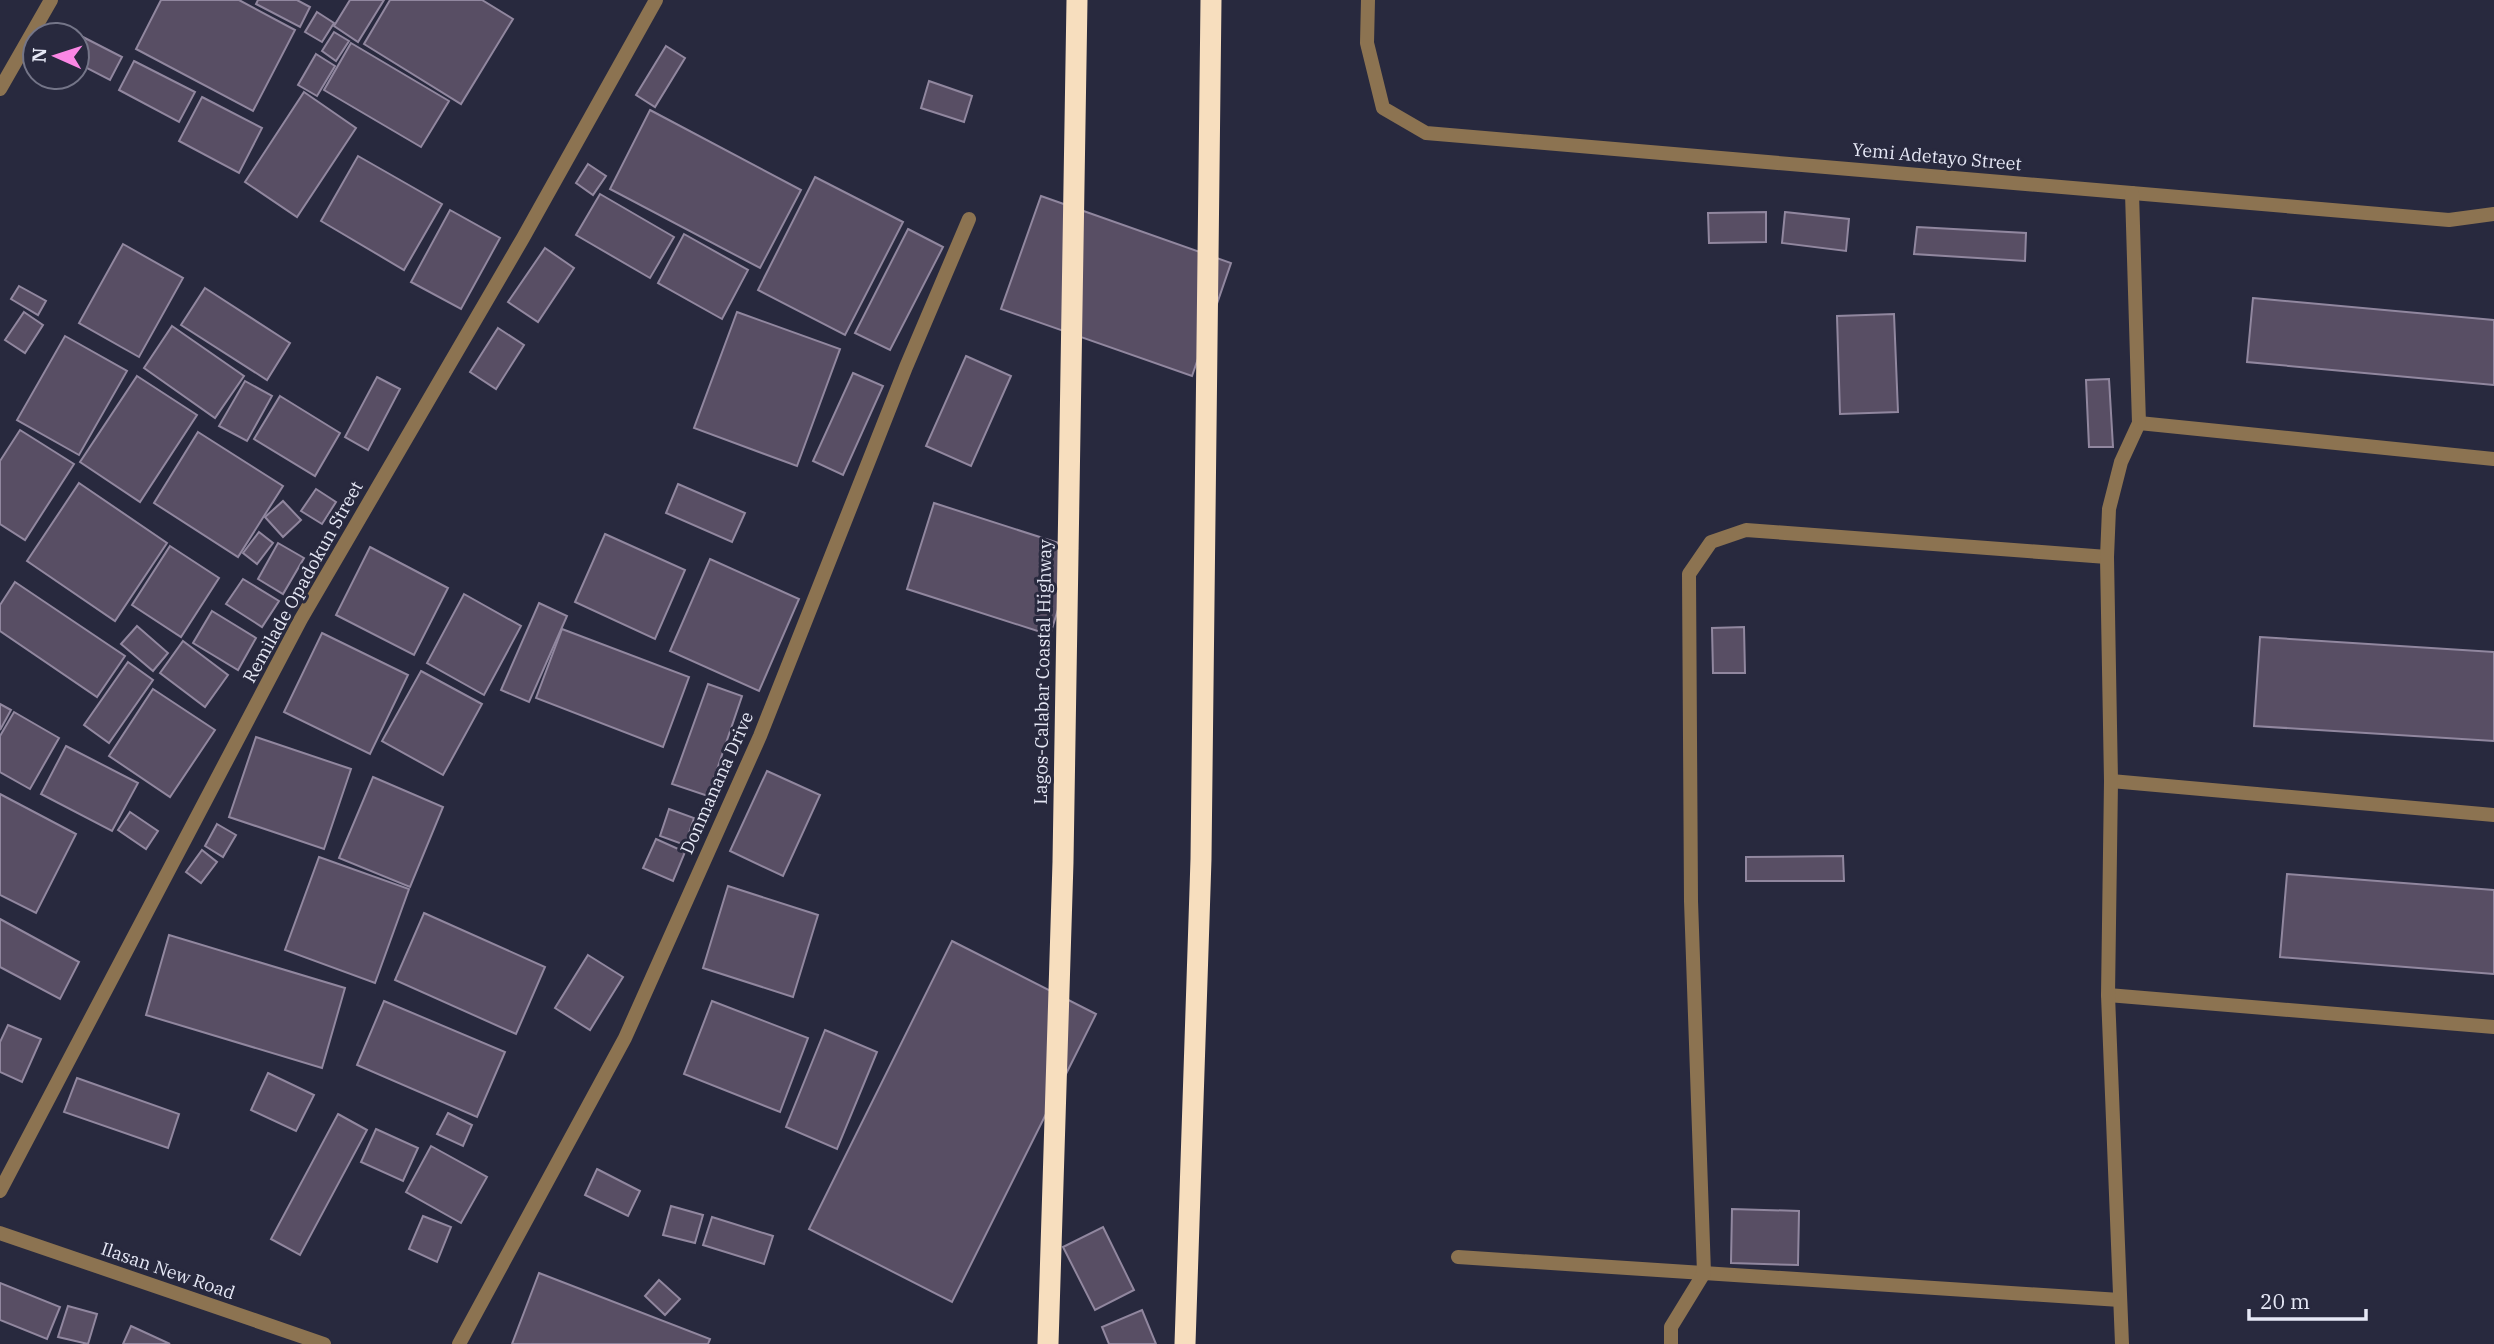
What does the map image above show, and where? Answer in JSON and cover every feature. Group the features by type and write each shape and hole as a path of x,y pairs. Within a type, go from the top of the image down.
{"highway":[{"name":"Lagos-Calabar Coastal Highway","path":"1048,1344 1063,848 1077,0"},
{"path":"1185,1344 1201,859 1211,0"}],"street":[{"path":"0,89 51,0"},
{"name":"Remilade Opadokun Street","path":"0,1191 301,619 523,239 656,0"},
{"name":"Yemi Adetayo Street","path":"1368,0 1367,43 1383,108 1426,133 2449,220 2494,214"},
{"path":"2122,1344 2108,995 2111,781 2107,557 2109,509 2121,461 2138,423 2132,192"},
{"name":"Donmanana Drive","path":"459,1344 625,1038 760,736 906,367 969,219"},
{"path":"2138,423 2494,459"},
{"path":"1671,1344 1671,1327 1704,1273 1691,901 1689,574 1711,542 1746,530 2107,557"},
{"path":"2111,781 2494,816"},
{"path":"2108,995 2494,1027"},
{"name":"Ilasan New Road","path":"0,1233 324,1344"},
{"path":"1458,1257 2120,1300"}],"building":[{"path":"161,0 239,0 295,30 253,111 136,49"},
{"path":"258,0 297,0 310,7 300,27 256,4"},
{"path":"350,0 384,0 358,42 334,26"},
{"path":"390,0 482,0 513,19 461,104 364,44"},
{"path":"317,12 334,23 322,42 305,32"},
{"path":"334,32 349,41 336,61 322,51"},
{"path":"91,41 122,57 110,80 91,70"},
{"path":"351,43 449,101 421,147 324,90"},
{"path":"666,46 685,58 655,107 636,95"},
{"path":"316,54 335,66 317,96 298,85"},
{"path":"134,61 195,92 179,122 119,90"},
{"path":"929,81 972,96 964,122 921,108"},
{"path":"304,92 356,128 297,217 245,182"},
{"path":"202,97 262,128 239,173 179,141"},
{"path":"650,110 801,190 760,268 610,189"},
{"path":"358,156 442,204 404,270 321,221"},
{"path":"588,164 606,176 593,195 576,183"},
{"path":"815,177 903,222 845,335 758,290"},
{"path":"600,194 674,237 650,278 576,235"},
{"path":"1041,196 1231,263 1192,376 1001,309"},
{"path":"450,210 500,238 461,309 411,282"},
{"path":"1766,212 1766,242 1709,243 1708,213"},
{"path":"1785,212 1849,219 1846,251 1782,243"},
{"path":"1917,227 2026,233 2025,261 1914,254"},
{"path":"908,229 943,247 890,350 855,333"},
{"path":"684,234 748,270 722,319 658,283"},
{"path":"123,244 183,278 139,357 79,323"},
{"path":"545,248 574,268 538,322 508,302"},
{"path":"19,286 46,301 38,315 11,299"},
{"path":"205,288 290,343 267,380 181,325"},
{"path":"2253,298 2494,320 2494,385 2247,362"},
{"path":"24,312 43,325 25,353 5,340"},
{"path":"737,312 840,349 797,466 694,428"},
{"path":"1894,314 1898,412 1840,414 1837,316"},
{"path":"172,326 244,376 215,418 144,368"},
{"path":"498,328 524,345 496,389 470,372"},
{"path":"65,336 127,371 79,455 17,420"},
{"path":"966,356 1011,376 971,466 926,446"},
{"path":"853,373 883,386 843,475 813,461"},
{"path":"137,376 197,415 140,502 80,462"},
{"path":"377,377 400,389 368,450 345,437"},
{"path":"2109,379 2113,447 2089,447 2086,380"},
{"path":"245,381 272,396 247,441 219,426"},
{"path":"280,396 340,433 315,476 254,439"},
{"path":"20,430 74,464 25,540 0,524 0,461"},
{"path":"198,432 283,486 238,557 154,503"},
{"path":"79,483 167,543 115,621 27,561"},
{"path":"678,484 745,513 732,542 666,513"},
{"path":"316,489 336,502 322,524 301,511"},
{"path":"283,501 301,520 283,537 265,517"},
{"path":"934,503 1077,549 1050,635 907,589"},
{"path":"259,532 273,543 257,564 243,553"},
{"path":"605,534 685,570 655,639 575,602"},
{"path":"278,543 304,558 283,594 258,579"},
{"path":"170,546 219,578 181,637 132,605"},
{"path":"370,547 448,588 414,655 336,615"},
{"path":"710,559 799,599 759,691 670,651"},
{"path":"243,579 279,601 262,627 226,604"},
{"path":"15,582 125,656 97,697 0,631 0,605"},
{"path":"464,594 521,626 484,695 427,663"},
{"path":"539,603 567,616 529,702 501,690"},
{"path":"212,611 256,638 238,670 193,643"},
{"path":"137,626 168,653 153,671 121,644"},
{"path":"1744,627 1745,673 1713,673 1712,628"},
{"path":"562,629 689,677 663,747 536,698"},
{"path":"322,633 408,675 370,754 284,712"},
{"path":"2260,637 2494,652 2494,741 2254,726"},
{"path":"183,641 228,675 205,707 160,673"},
{"path":"128,662 153,680 109,743 84,725"},
{"path":"421,671 482,704 443,775 382,741"},
{"path":"708,684 742,696 708,796 672,784"},
{"path":"153,689 215,730 170,797 109,756"},
{"path":"0,704 11,710 0,730"},
{"path":"14,712 59,738 30,789 0,772 0,736"},
{"path":"256,737 351,769 324,849 229,817"},
{"path":"66,746 138,783 112,831 41,794"},
{"path":"767,771 820,795 783,876 730,851"},
{"path":"373,777 443,807 410,887 339,858"},
{"path":"0,794 76,834 36,913 0,895"},
{"path":"669,809 694,818 685,845 660,836"},
{"path":"130,812 158,831 146,849 118,830"},
{"path":"217,824 236,835 223,857 205,846"},
{"path":"656,839 685,852 673,881 643,868"},
{"path":"202,850 217,862 201,883 186,872"},
{"path":"1843,856 1844,881 1746,881 1746,857"},
{"path":"319,857 409,889 375,983 285,950"},
{"path":"2287,874 2494,890 2494,974 2280,957"},
{"path":"728,886 818,915 793,997 703,968"},
{"path":"424,913 545,967 516,1034 395,980"},
{"path":"0,919 79,962 60,999 0,967"},
{"path":"169,935 345,988 322,1068 146,1015"},
{"path":"952,941 1096,1014 952,1302 809,1229"},
{"path":"588,955 623,977 590,1030 555,1008"},
{"path":"384,1001 505,1052 477,1117 357,1065"},
{"path":"712,1001 808,1038 780,1112 684,1074"},
{"path":"8,1025 41,1039 22,1082 0,1072 0,1042"},
{"path":"825,1030 877,1052 837,1149 786,1127"},
{"path":"268,1073 314,1095 296,1131 251,1110"},
{"path":"77,1078 179,1114 168,1148 64,1112"},
{"path":"448,1113 472,1125 463,1146 437,1134"},
{"path":"338,1114 367,1130 300,1255 271,1239"},
{"path":"376,1129 418,1148 403,1181 361,1162"},
{"path":"431,1146 487,1177 461,1223 406,1192"},
{"path":"597,1169 640,1191 628,1216 585,1195"},
{"path":"671,1206 703,1215 695,1243 663,1235"},
{"path":"1732,1209 1799,1211 1798,1265 1731,1263"},
{"path":"423,1216 451,1227 437,1262 409,1249"},
{"path":"712,1217 773,1236 764,1264 703,1245"},
{"path":"1103,1227 1134,1290 1095,1310 1063,1247"},
{"path":"539,1273 710,1339 708,1344 512,1344"},
{"path":"659,1280 680,1299 665,1315 645,1296"},
{"path":"0,1283 60,1307 47,1339 0,1320"},
{"path":"68,1306 97,1314 88,1344 58,1337"},
{"path":"1142,1310 1156,1344 1109,1344 1102,1327"},
{"path":"131,1326 170,1344 123,1344"}]}
